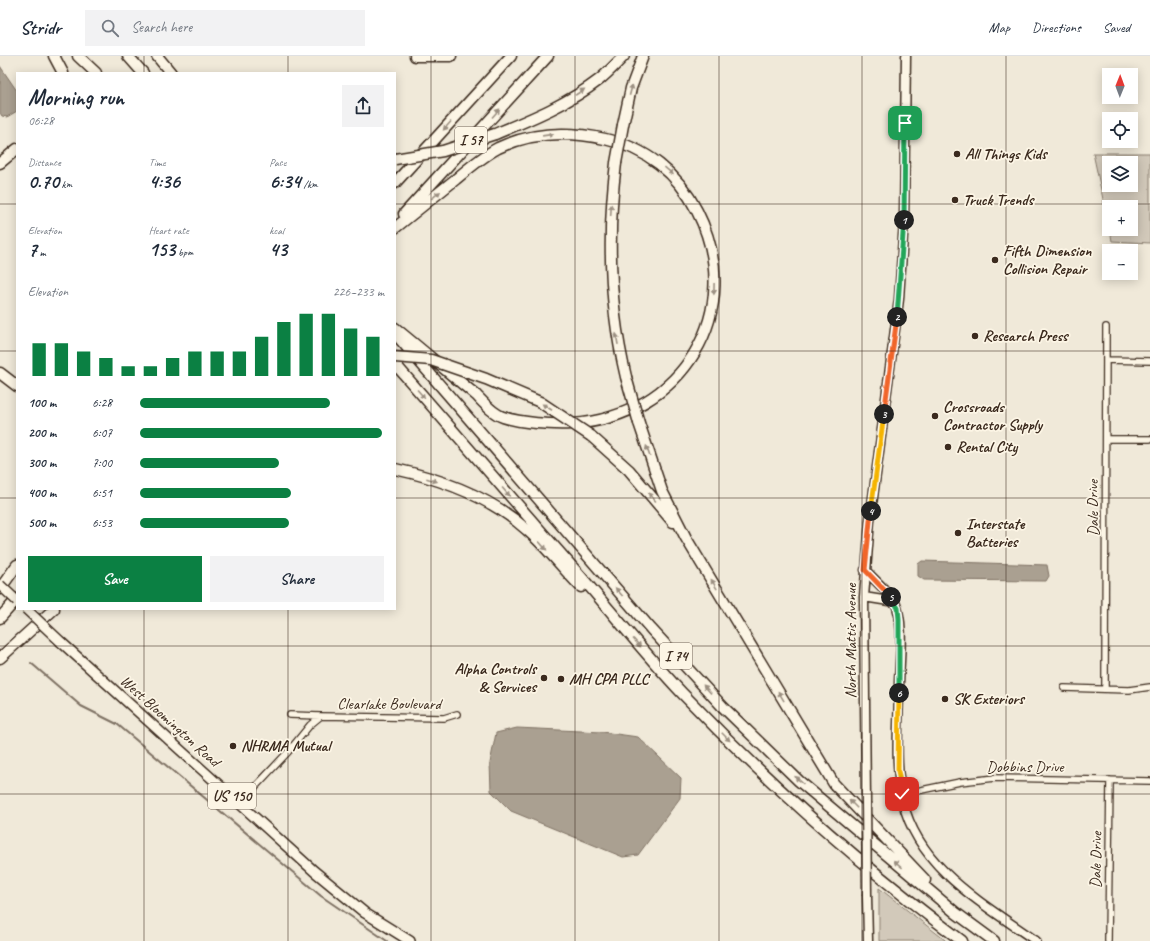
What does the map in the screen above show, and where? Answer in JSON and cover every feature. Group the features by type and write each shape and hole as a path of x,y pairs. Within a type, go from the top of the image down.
{"highway":[{"path":"54,56 62,72"},
{"path":"78,56 95,72"},
{"path":"128,56 142,72"},
{"path":"157,56 170,72"},
{"path":"415,56 450,56"},
{"name":"I 57","path":"396,183 511,56"},
{"name":"I 57","path":"396,224 548,56"},
{"path":"396,159 443,151 495,134 536,117 575,96 600,80 624,56"},
{"path":"643,56 631,88 616,163 610,240 611,294 617,340 626,377 639,423 662,491 686,538 834,784 956,913"},
{"path":"396,227 472,166 498,149 532,137 555,134 583,134 620,142 652,157 675,176 692,201 707,230 715,261 714,296 708,324 693,356 675,380 656,396 635,408 611,418 588,423 553,425 501,416 396,329"},
{"path":"0,163 16,150"},
{"name":"I 74","path":"396,335 647,624 723,707 799,781 956,913 994,941"},
{"path":"396,357 431,360 486,379 540,402 591,436 630,470 686,538"},
{"name":"I 74","path":"396,365 587,584 620,625 683,693 781,790 881,878 962,941"},
{"path":"0,373 16,385"},
{"path":"396,469 460,490 503,511 527,530 585,592 620,625"},
{"path":"0,589 16,566"},
{"path":"0,618 16,601"},
{"path":"0,658 43,610"},
{"path":"0,658 53,610"}],"main road":[{"path":"0,585 16,599"},
{"name":"West Bloomington Road","path":"27,610 314,871 355,905 410,941"}],"street":[{"name":"North Mattis Avenue","path":"868,941 864,597 865,570 876,466 899,299 904,220 906,56"},
{"name":"Dale Drive","path":"1105,689 1107,439 1106,327"},
{"path":"1106,360 1150,361"},
{"path":"1107,439 1150,439"},
{"path":"865,570 886,591 898,608 898,771 902,794 915,832 932,859 954,881 1036,941"},
{"path":"864,597 895,602"},
{"path":"1064,688 1129,690 1150,687"},
{"name":"Clearlake Boulevard","path":"290,714 320,716 444,718 457,714"},
{"name":"Clearlake Boulevard","path":"240,803 288,752 310,725 320,716"},
{"name":"Dobbins Drive","path":"902,794 960,782 995,778 1150,781"},
{"name":"Dale Drive","path":"1108,941 1110,780"}],"shaded area":[{"path":"0,66 16,90 16,112 7,117 2,116 0,113"},
{"path":"1093,153 1150,153 1150,243 1112,241 1111,236 1138,236 1138,200 1103,200"},
{"path":"922,561 1047,565 1049,576 1046,581 924,580 918,576 918,564"},
{"path":"517,728 602,732 638,737 681,778 680,798 638,855 623,857 511,811 491,791 490,763 496,733"},
{"path":"879,888 945,940 946,941 879,941"}],"waterway":[{"path":"31,663 81,706 117,724 321,896 387,941"}],"place":[{"name":"All Things Kids","path":"957,154"},
{"name":"Truck Trends","path":"955,200"},
{"name":"Fifth Dimension Collision Repair","path":"995,260"},
{"name":"Research Press","path":"975,336"},
{"name":"Crossroads Contractor Supply","path":"935,416"},
{"name":"Rental City","path":"948,447"},
{"name":"Interstate Batteries","path":"958,533"},
{"name":"Alpha Controls & Services","path":"544,678"},
{"name":"MH CPA PLLC","path":"561,679"},
{"name":"SK Exteriors","path":"945,699"},
{"name":"NHRMA Mutual","path":"233,746"}],"route":[{"path":"902,794 898,771 900,640 898,608 886,591 865,570 876,466 894,347 902,267 905,123"}]}
